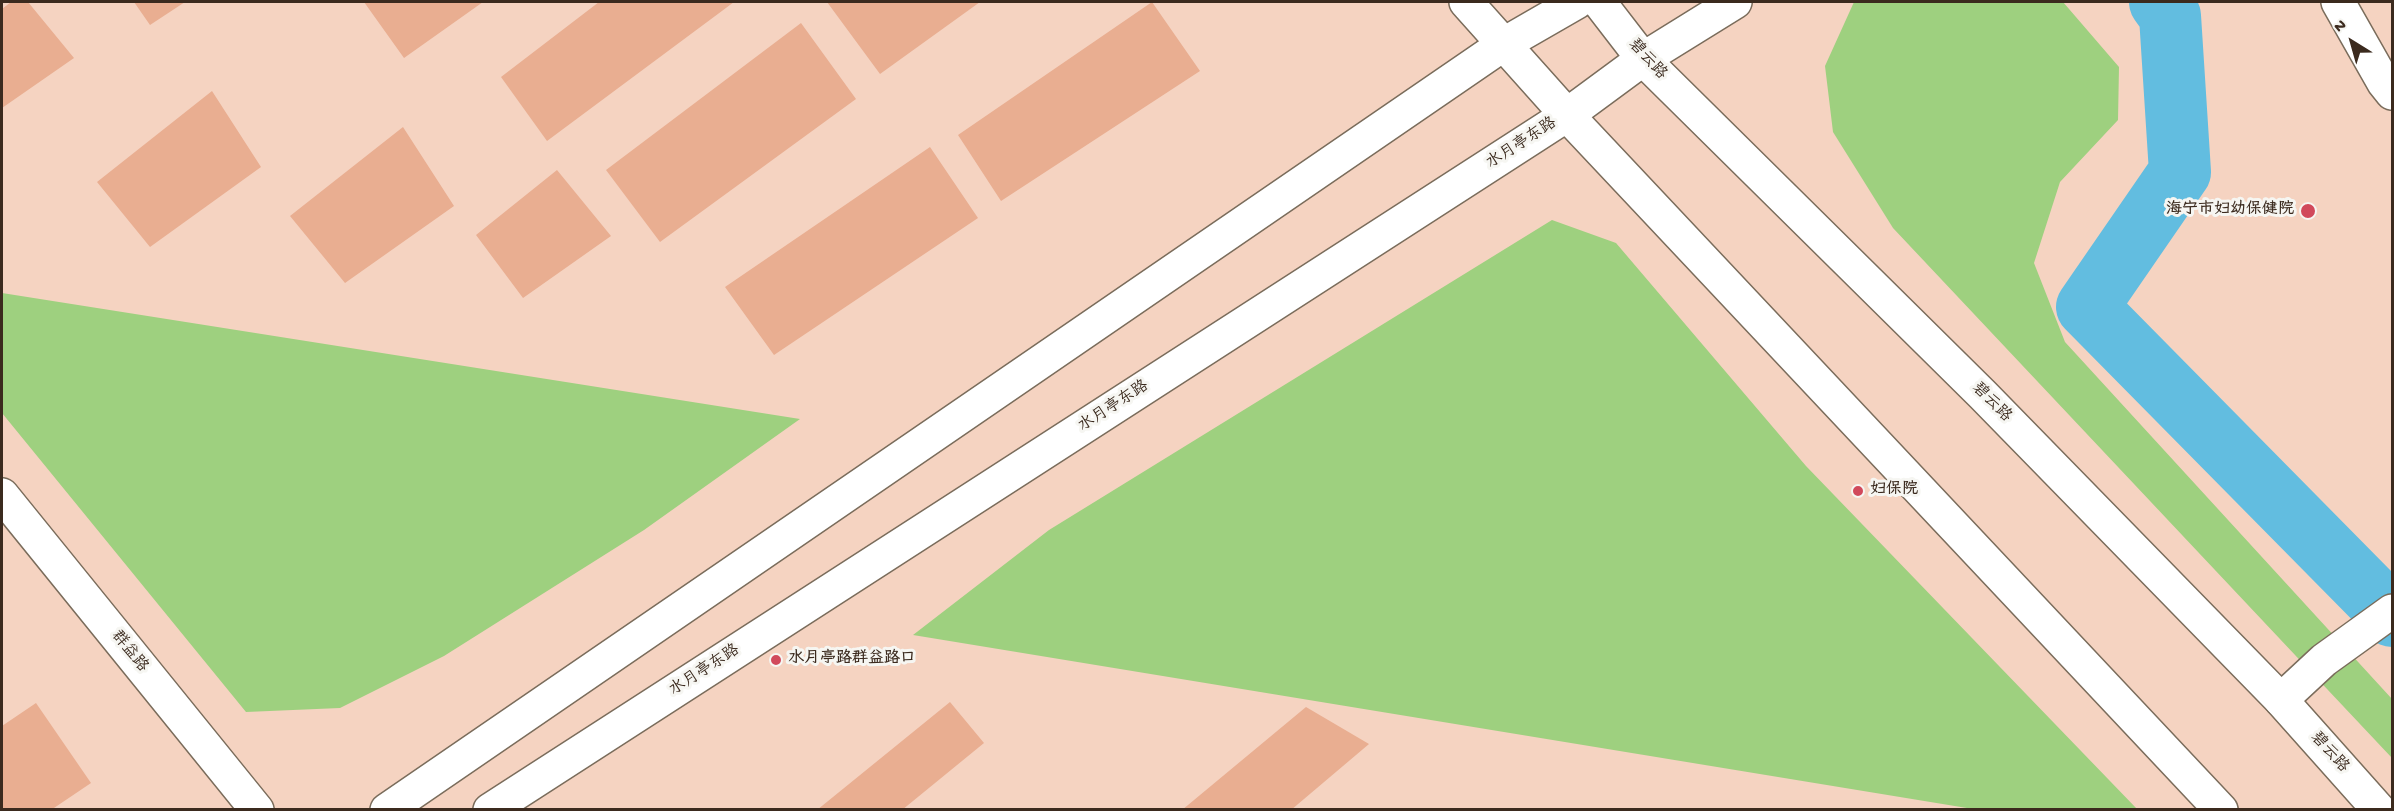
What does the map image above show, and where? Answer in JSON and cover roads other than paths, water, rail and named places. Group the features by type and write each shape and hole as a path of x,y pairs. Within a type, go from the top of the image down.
{"main road":[{"path":"1466,2 1567,115 2221,810"},
{"path":"387,810 1504,44 1577,2"},
{"name":"碧云路","path":"1599,2 1643,60 1983,395 2281,700 2379,810"},
{"name":"水月亭东路","path":"490,810 1567,115 1643,60 1735,2"},
{"path":"2338,2 2392,93"},
{"name":"群益路","path":"2,495 257,810"},
{"path":"2281,700 2324,660 2392,611"}],"waterway":[{"path":"2160,2 2170,16 2180,172 2087,307 2392,616"}],"place":[{"name":"海宁市妇幼保健院","path":"2308,211"},
{"name":"妇保院","path":"1858,491"},
{"name":"水月亭路群益路口","path":"776,660"}]}
